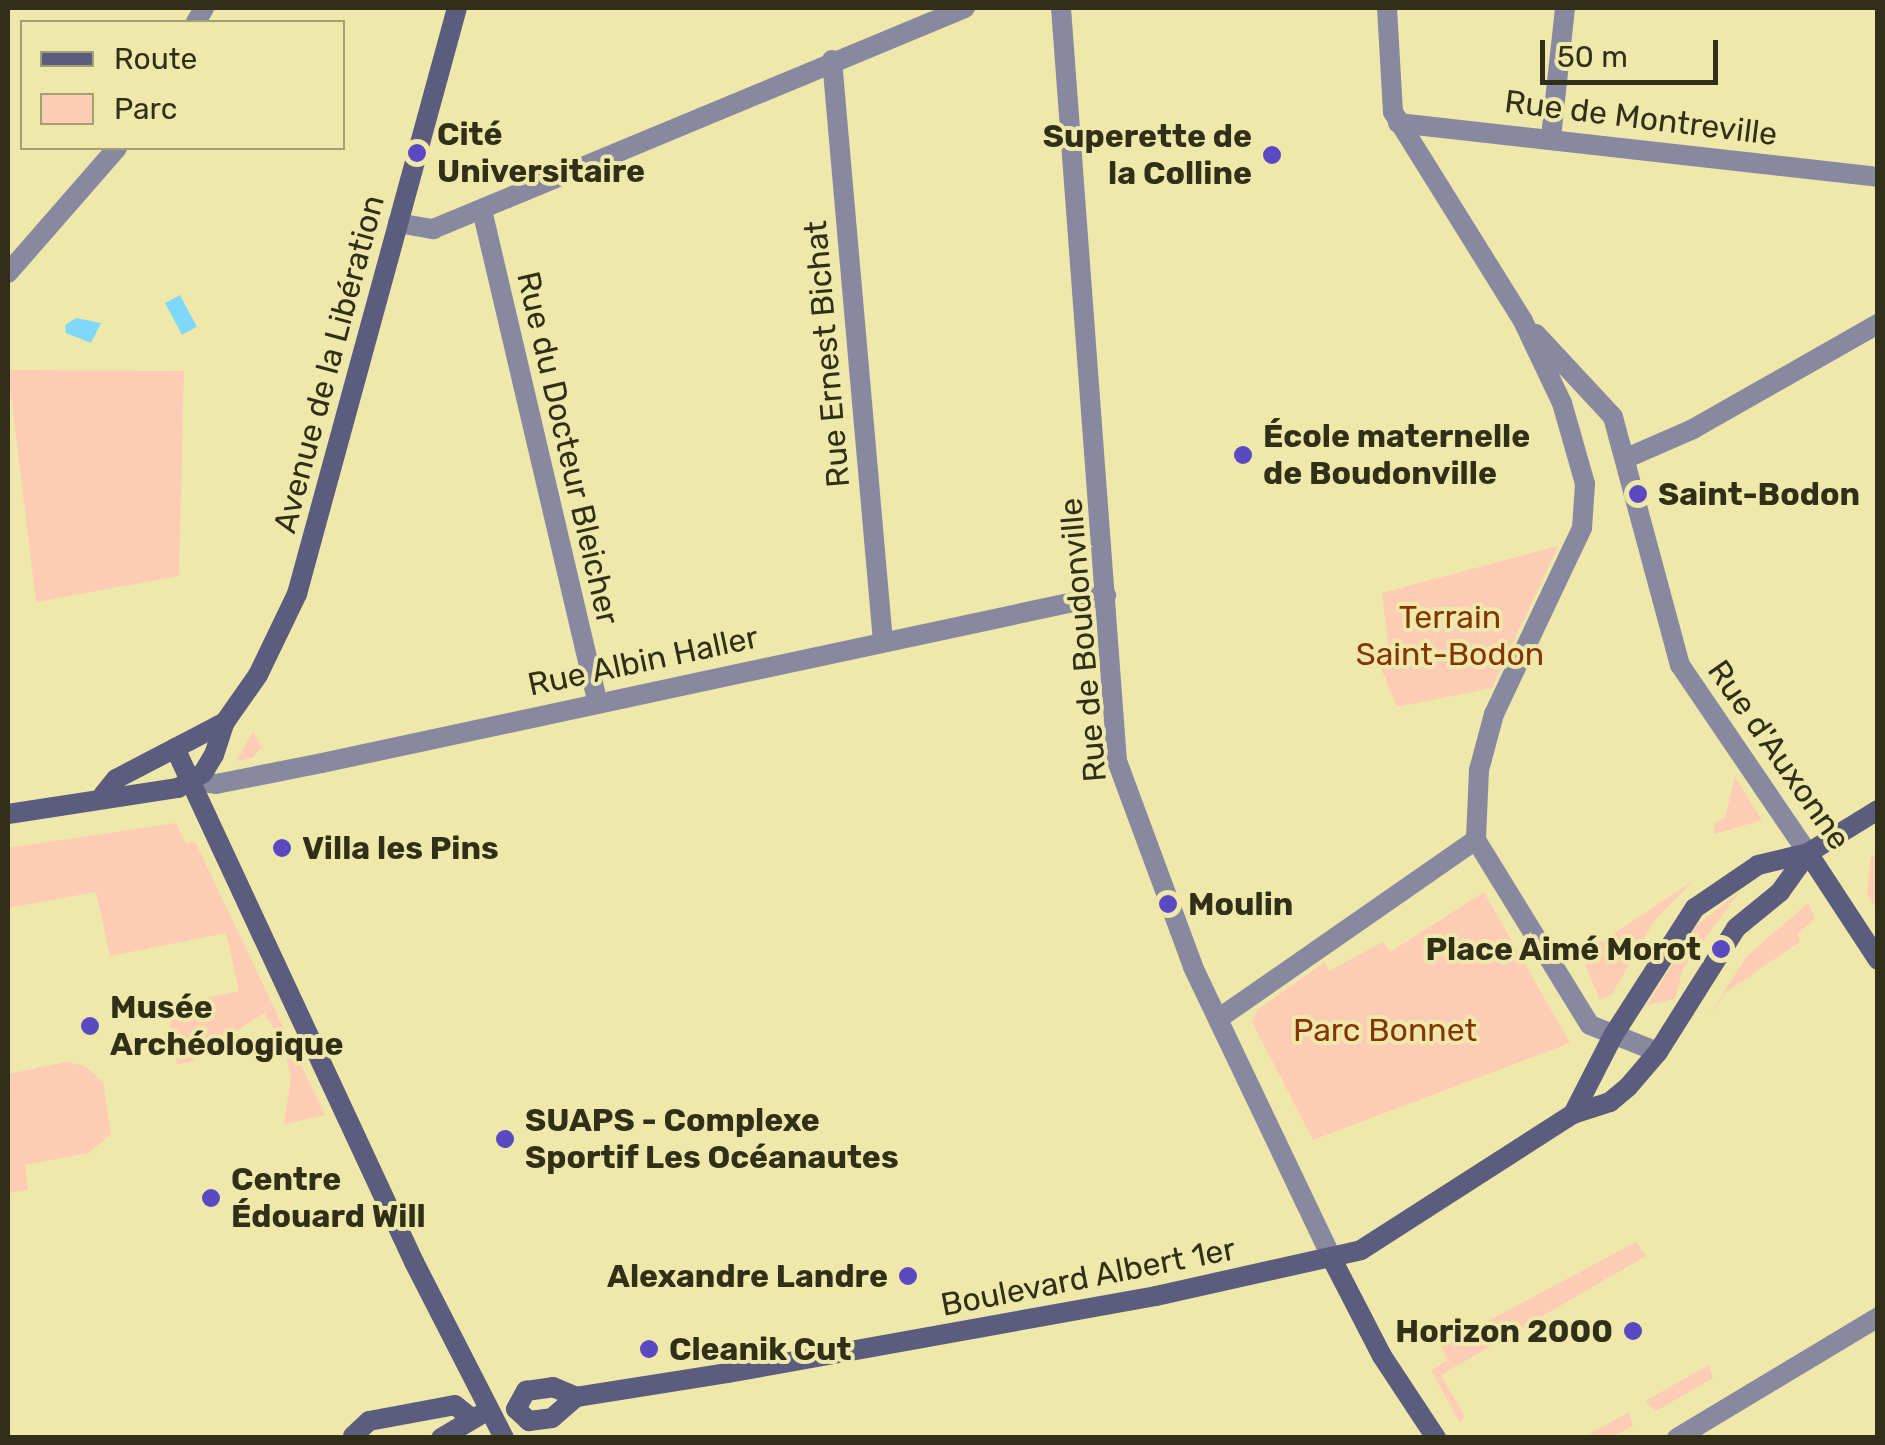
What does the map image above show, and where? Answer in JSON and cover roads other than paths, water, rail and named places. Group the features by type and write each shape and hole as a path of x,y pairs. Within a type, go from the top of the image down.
{"main road":[{"name":"Avenue de la Libération","path":"8,814 103,795 122,800 193,781 214,756 225,722 258,675 297,594 457,8"},
{"name":"Avenue de la Libération","path":"103,795 116,779 225,722"},
{"path":"175,748 407,1246 504,1438"},
{"path":"1573,1114 1614,1034 1696,908 1758,865 1808,853 1878,810"},
{"path":"1573,1114 1610,1102 1658,1052 1736,928 1780,892 1808,853"},
{"name":"Rue d'Auxonne","path":"1808,853 1878,960"},
{"name":"Boulevard Albert 1er","path":"516,1408 530,1421 552,1418 576,1397 1333,1261 1400,1229 1573,1114"},
{"name":"Rue de Boudonville","path":"1333,1261 1382,1356 1436,1438"},
{"name":"Boulevard Albert 1er","path":"442,1438 457,1434 470,1417 516,1408 526,1391 553,1387 576,1397"},
{"name":"Boulevard Albert 1er","path":"350,1437 369,1421 454,1405 470,1417"}],"street":[{"path":"398,223 433,228 482,210 832,60 964,8"},
{"name":"Rue de Boudonville","path":"1061,8 1121,778 1218,1020 1333,1261"},
{"path":"1387,8 1387,62 1398,123 1523,321 1562,403 1583,472 1586,515 1494,714 1479,770 1476,840 1590,1025 1658,1052"},
{"path":"1551,137 1565,8"},
{"name":"Rue Ernest Bichat","path":"832,60 883,642"},
{"name":"Rue de Montreville","path":"1398,123 1551,137 1878,177"},
{"path":"8,273 115,150"},
{"name":"Rue du Docteur Bleicher","path":"482,210 597,700"},
{"name":"Rue d'Auxonne","path":"1523,321 1592,390 1613,417 1629,457 1680,665 1808,853"},
{"path":"1629,457 1693,429 1878,324"},
{"path":"1562,403 1592,390"},
{"name":"Rue Albin Haller","path":"193,781 216,784 342,759 597,700 1106,595"},
{"path":"1218,1020 1476,840"},
{"path":"1678,1438 1878,1317"}],"water":[{"path":"180,295 197,327 182,335 165,303"},
{"path":"76,318 101,323 91,343 66,333 65,325"}],"place":[{"name":"Cité Universitaire","path":"417,153"},
{"name":"Superette de la Colline","path":"1272,155"},
{"name":"École maternelle de Boudonville","path":"1243,455"},
{"name":"Saint-Bodon","path":"1638,494"},
{"name":"Villa les Pins","path":"282,848"},
{"name":"Moulin","path":"1168,904"},
{"name":"Place Aimé Morot","path":"1721,949"},
{"name":"Musée Archéologique","path":"90,1026"},
{"name":"SUAPS - Complexe Sportif Les Océanautes","path":"505,1139"},
{"name":"Centre Édouard Will","path":"211,1198"},
{"name":"Alexandre Landre","path":"908,1276"},
{"name":"Horizon 2000","path":"1633,1331"},
{"name":"Cleanik Cut","path":"649,1349"}],"park label":[{"name":"Terrain Saint-Bodon","path":"1450,636"},
{"name":"Parc Bonnet","path":"1385,1030"}]}
